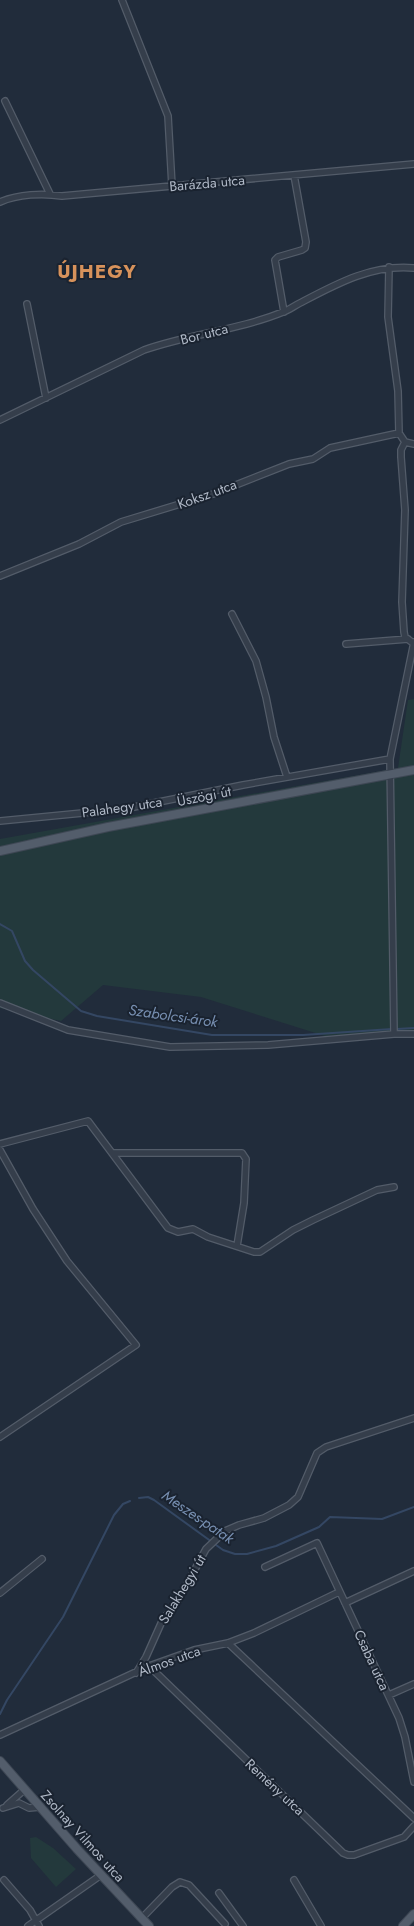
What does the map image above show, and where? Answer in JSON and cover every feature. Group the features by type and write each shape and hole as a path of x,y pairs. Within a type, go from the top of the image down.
{"main road":[{"name":"Üszögi út","path":"0,850 108,827 414,770"},
{"name":"Zsolnay Vilmos utca","path":"0,1761 24,1790 149,1926"},
{"path":"403,1926 414,1914"}],"street":[{"path":"122,0 168,116 172,186"},
{"path":"5,101 50,194"},
{"name":"Barázda utca","path":"0,202 10,198 50,194 62,196 414,164"},
{"path":"284,312 275,260 278,257 296,253 305,248 306,242 294,175"},
{"path":"389,267 388,317 398,391 398,433 405,442 414,444"},
{"name":"Bor utca","path":"0,420 144,350 284,312 366,272 389,267 414,268"},
{"path":"27,304 46,398"},
{"name":"Koksz utca","path":"0,576 79,544 120,522 213,494 289,464 312,459 330,448 398,433"},
{"path":"394,1030 390,759 412,642 404,632 402,602 405,510 401,450 405,442"},
{"path":"232,614 256,661 274,737 287,778"},
{"path":"346,644 412,642"},
{"name":"Palahegy utca","path":"0,821 124,809 390,759"},
{"path":"0,1003 68,1030 170,1047 268,1045 394,1030 414,1034"},
{"path":"0,1144 88,1121 171,1231 178,1232 193,1229 208,1237 260,1252 293,1230 313,1220 377,1190 394,1187"},
{"path":"0,1150 33,1209 59,1249 136,1345 0,1437"},
{"path":"112,1153 242,1153 246,1159 244,1203 237,1246"},
{"name":"Salakhegyi út","path":"136,1672 146,1657 164,1620 176,1604 209,1547 225,1531 239,1524 264,1518 289,1505 298,1496 317,1454 326,1448 414,1418"},
{"name":"Csaba utca","path":"265,1567 317,1543 399,1718 405,1737 414,1782"},
{"path":"0,1594 42,1559"},
{"path":"345,1603 414,1571"},
{"name":"Álmos utca","path":"0,1735 149,1666 194,1650 228,1643 254,1633 339,1592"},
{"path":"228,1643 414,1818"},
{"name":"Remény utca","path":"149,1666 348,1855 354,1855 404,1837 414,1826"},
{"path":"389,1695 414,1684"},
{"path":"1,1810 24,1790"},
{"path":"1,1810 19,1803 29,1808 40,1807"},
{"path":"28,1926 38,1924 101,1875"},
{"path":"4,1880 30,1910 38,1924"},
{"path":"294,1880 321,1926"},
{"path":"142,1918 172,1887 180,1882 189,1886 225,1924"},
{"path":"218,1892 243,1926"}],"green space":[{"path":"414,699 414,1032 325,1036 201,997 103,985 61,1021 0,1008 0,839 398,768 408,700"},
{"path":"36,1837 53,1848 76,1869 56,1887 31,1858 30,1838"}],"waterway":[{"name":"Szabolcsi-árok","path":"0,924 12,931 25,961 33,970 81,1011 97,1016 212,1035 303,1035 392,1029"},
{"name":"Szabolcsi-árok","path":"397,1029 414,1028"},
{"name":"Meszes-patak","path":"139,1498 148,1497 154,1500 223,1550 235,1554 247,1554 276,1546 319,1527 330,1517 382,1519 414,1507"},
{"name":"Meszes-patak","path":"0,1714 7,1700 63,1617 114,1515 123,1504 130,1501"}],"district":[{"name":"ÚJHEGY","path":"97,271"}]}
